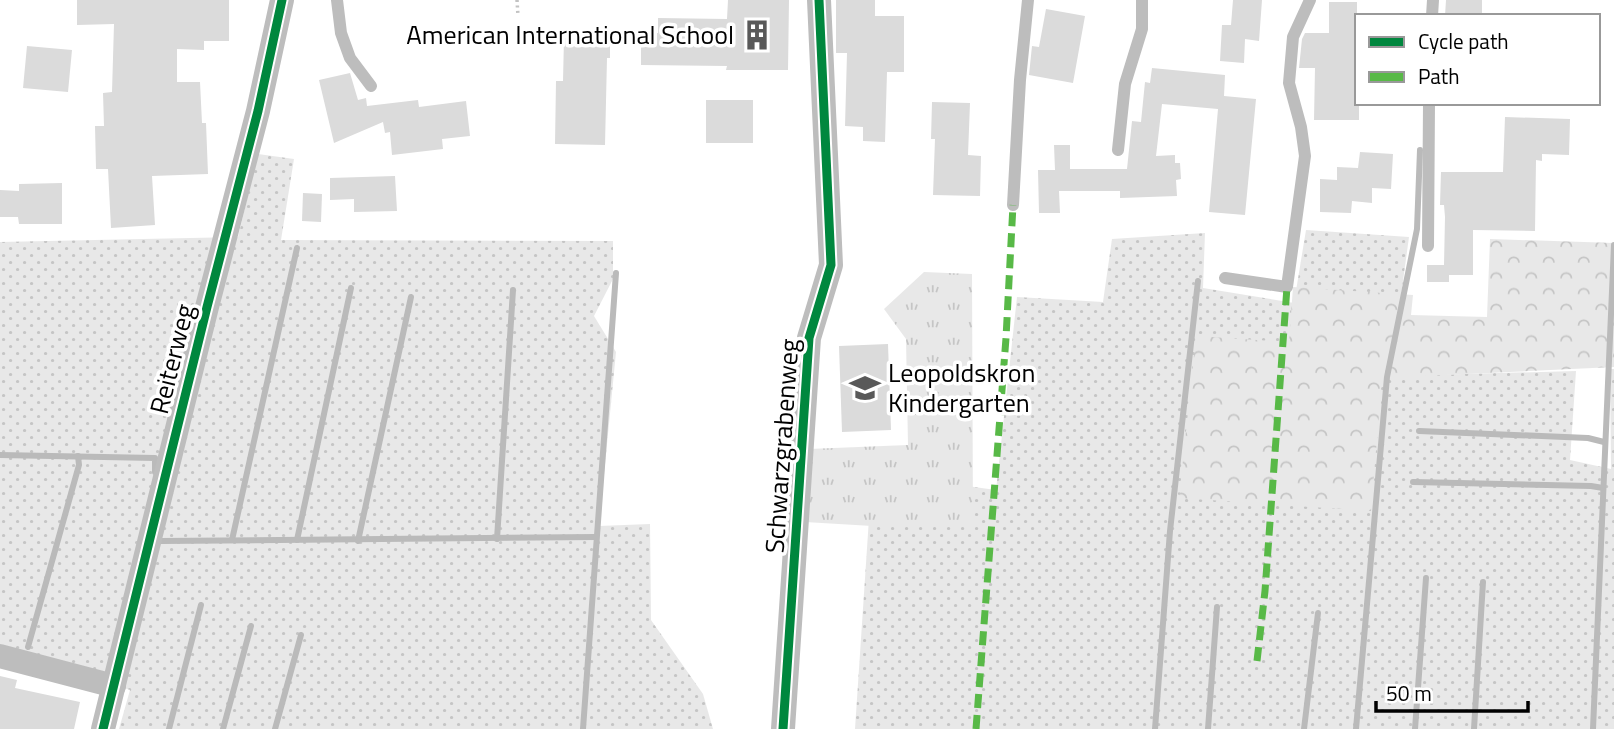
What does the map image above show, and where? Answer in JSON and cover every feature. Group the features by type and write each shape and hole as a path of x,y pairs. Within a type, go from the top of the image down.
{"street":[{"name":"Reiterweg","path":"103,729 258,111 282,0"},
{"name":"Schwarzgrabenweg","path":"783,729 809,338 831,265 819,0"},
{"path":"0,656 114,686"}],"lane":[{"path":"337,0 341,33 350,58 370,86"},
{"path":"1013,205 1020,80 1028,0"},
{"path":"1118,150 1125,84 1142,29 1142,0"},
{"path":"1224,278 1287,287 1305,156 1301,127 1289,83 1293,37 1310,0"},
{"path":"1428,246 1429,105"}],"path":[{"path":"517,0 518,16"}],"green space":[{"path":"258,154 294,159 281,240 613,241 613,279 594,316 616,352 599,526 650,524 651,620 703,694 713,729 119,729 130,690 0,646 0,242 238,237"},
{"path":"1306,230 1409,237 1390,376 1576,371 1570,460 1611,469 1610,369 1614,369 1614,729 855,729 872,473 996,490 1017,297 1103,302 1112,239 1205,233 1203,288 1294,303"},
{"path":"1490,239 1614,243 1614,367 1382,378 1371,511 1179,498 1196,336 1289,342 1293,287 1413,295 1411,315 1487,317"},
{"path":"924,272 972,274 973,523 889,527 805,522 809,449 908,445 906,339 884,309"}],"building":[{"path":"77,0 229,0 229,41 204,41 204,50 177,49 177,82 200,82 202,123 206,123 208,174 152,176 155,225 111,228 108,169 96,169 95,126 104,126 103,93 112,92 114,24 77,25"},
{"path":"728,0 789,0 788,70 726,70 727,66 641,65 641,32 658,33 658,18 727,19"},
{"path":"836,0 875,0 875,16 904,16 904,72 887,72 885,142 863,141 863,127 845,126 847,53 836,53"},
{"path":"1233,0 1262,0 1259,41 1245,39 1244,63 1220,61 1222,25 1231,25"},
{"path":"1446,0 1482,0 1482,14 1445,14"},
{"path":"1329,2 1357,2 1355,105 1359,105 1359,120 1314,120 1315,68 1299,68 1302,39 1305,33 1329,33"},
{"path":"1046,9 1085,16 1073,83 1029,75 1032,46 1039,47"},
{"path":"564,38 610,39 610,58 607,58 605,145 555,144 556,81 563,81"},
{"path":"27,46 72,50 68,92 23,88"},
{"path":"1152,68 1225,75 1224,96 1256,99 1245,215 1209,212 1218,109 1162,104 1156,156 1175,155 1175,163 1180,163 1181,179 1176,180 1177,196 1120,198 1120,191 1059,191 1060,213 1039,213 1038,170 1055,170 1054,145 1070,145 1070,169 1127,169 1132,121 1141,122 1145,82 1150,83"},
{"path":"350,73 358,100 366,98 367,106 418,100 419,107 466,101 470,136 442,139 443,149 392,155 390,132 385,133 383,122 334,143 319,80"},
{"path":"706,100 753,100 753,143 706,143"},
{"path":"932,102 970,103 968,155 981,156 980,196 933,195 935,139 931,139"},
{"path":"1505,117 1570,119 1569,155 1542,154 1542,161 1536,160 1535,231 1473,230 1473,275 1449,275 1449,282 1427,282 1427,265 1444,265 1445,217 1444,205 1440,205 1441,172 1503,172"},
{"path":"1360,152 1393,154 1391,189 1372,188 1372,203 1352,201 1351,213 1320,212 1320,179 1337,180 1337,167 1358,168"},
{"path":"395,176 397,211 354,212 354,199 330,200 330,178"},
{"path":"62,183 62,224 19,224 18,217 0,217 0,190 19,191 19,184"},
{"path":"303,193 322,194 321,222 302,221"},
{"name":"Leopoldskron Kindergarten","path":"888,344 891,430 842,432 839,346"},
{"path":"0,676 17,680 15,688 80,702 74,729 0,729"}],"waterway":[{"path":"1356,729 1387,377 1417,229 1420,150"},
{"path":"1593,729 1614,245"},
{"path":"232,540 297,248"},
{"path":"583,729 616,273"},
{"path":"1155,729 1170,531 1198,281"},
{"path":"297,540 351,288"},
{"path":"497,539 513,290"},
{"path":"358,541 411,297"},
{"path":"1419,431 1588,438 1604,442"},
{"path":"0,455 155,458 155,472"},
{"path":"28,647 79,465 78,456"},
{"path":"1413,482 1603,488"},
{"path":"161,541 596,537"},
{"path":"1415,729 1426,578"},
{"path":"1474,729 1483,582"},
{"path":"169,729 201,605"},
{"path":"1208,729 1217,607"},
{"path":"1304,729 1318,613"},
{"path":"223,729 251,626"},
{"path":"275,729 301,635"}],"marked path":[{"path":"976,729 1006,338 1013,205"},
{"path":"1257,661 1265,591 1287,287"}],"cycle path":[{"path":"103,729 258,111 282,0"},
{"path":"783,729 809,338 831,265 819,0"}],"place":[{"name":"American International School","path":"757,35"},
{"name":"Leopoldskron Kindergarten","path":"865,388"}]}
